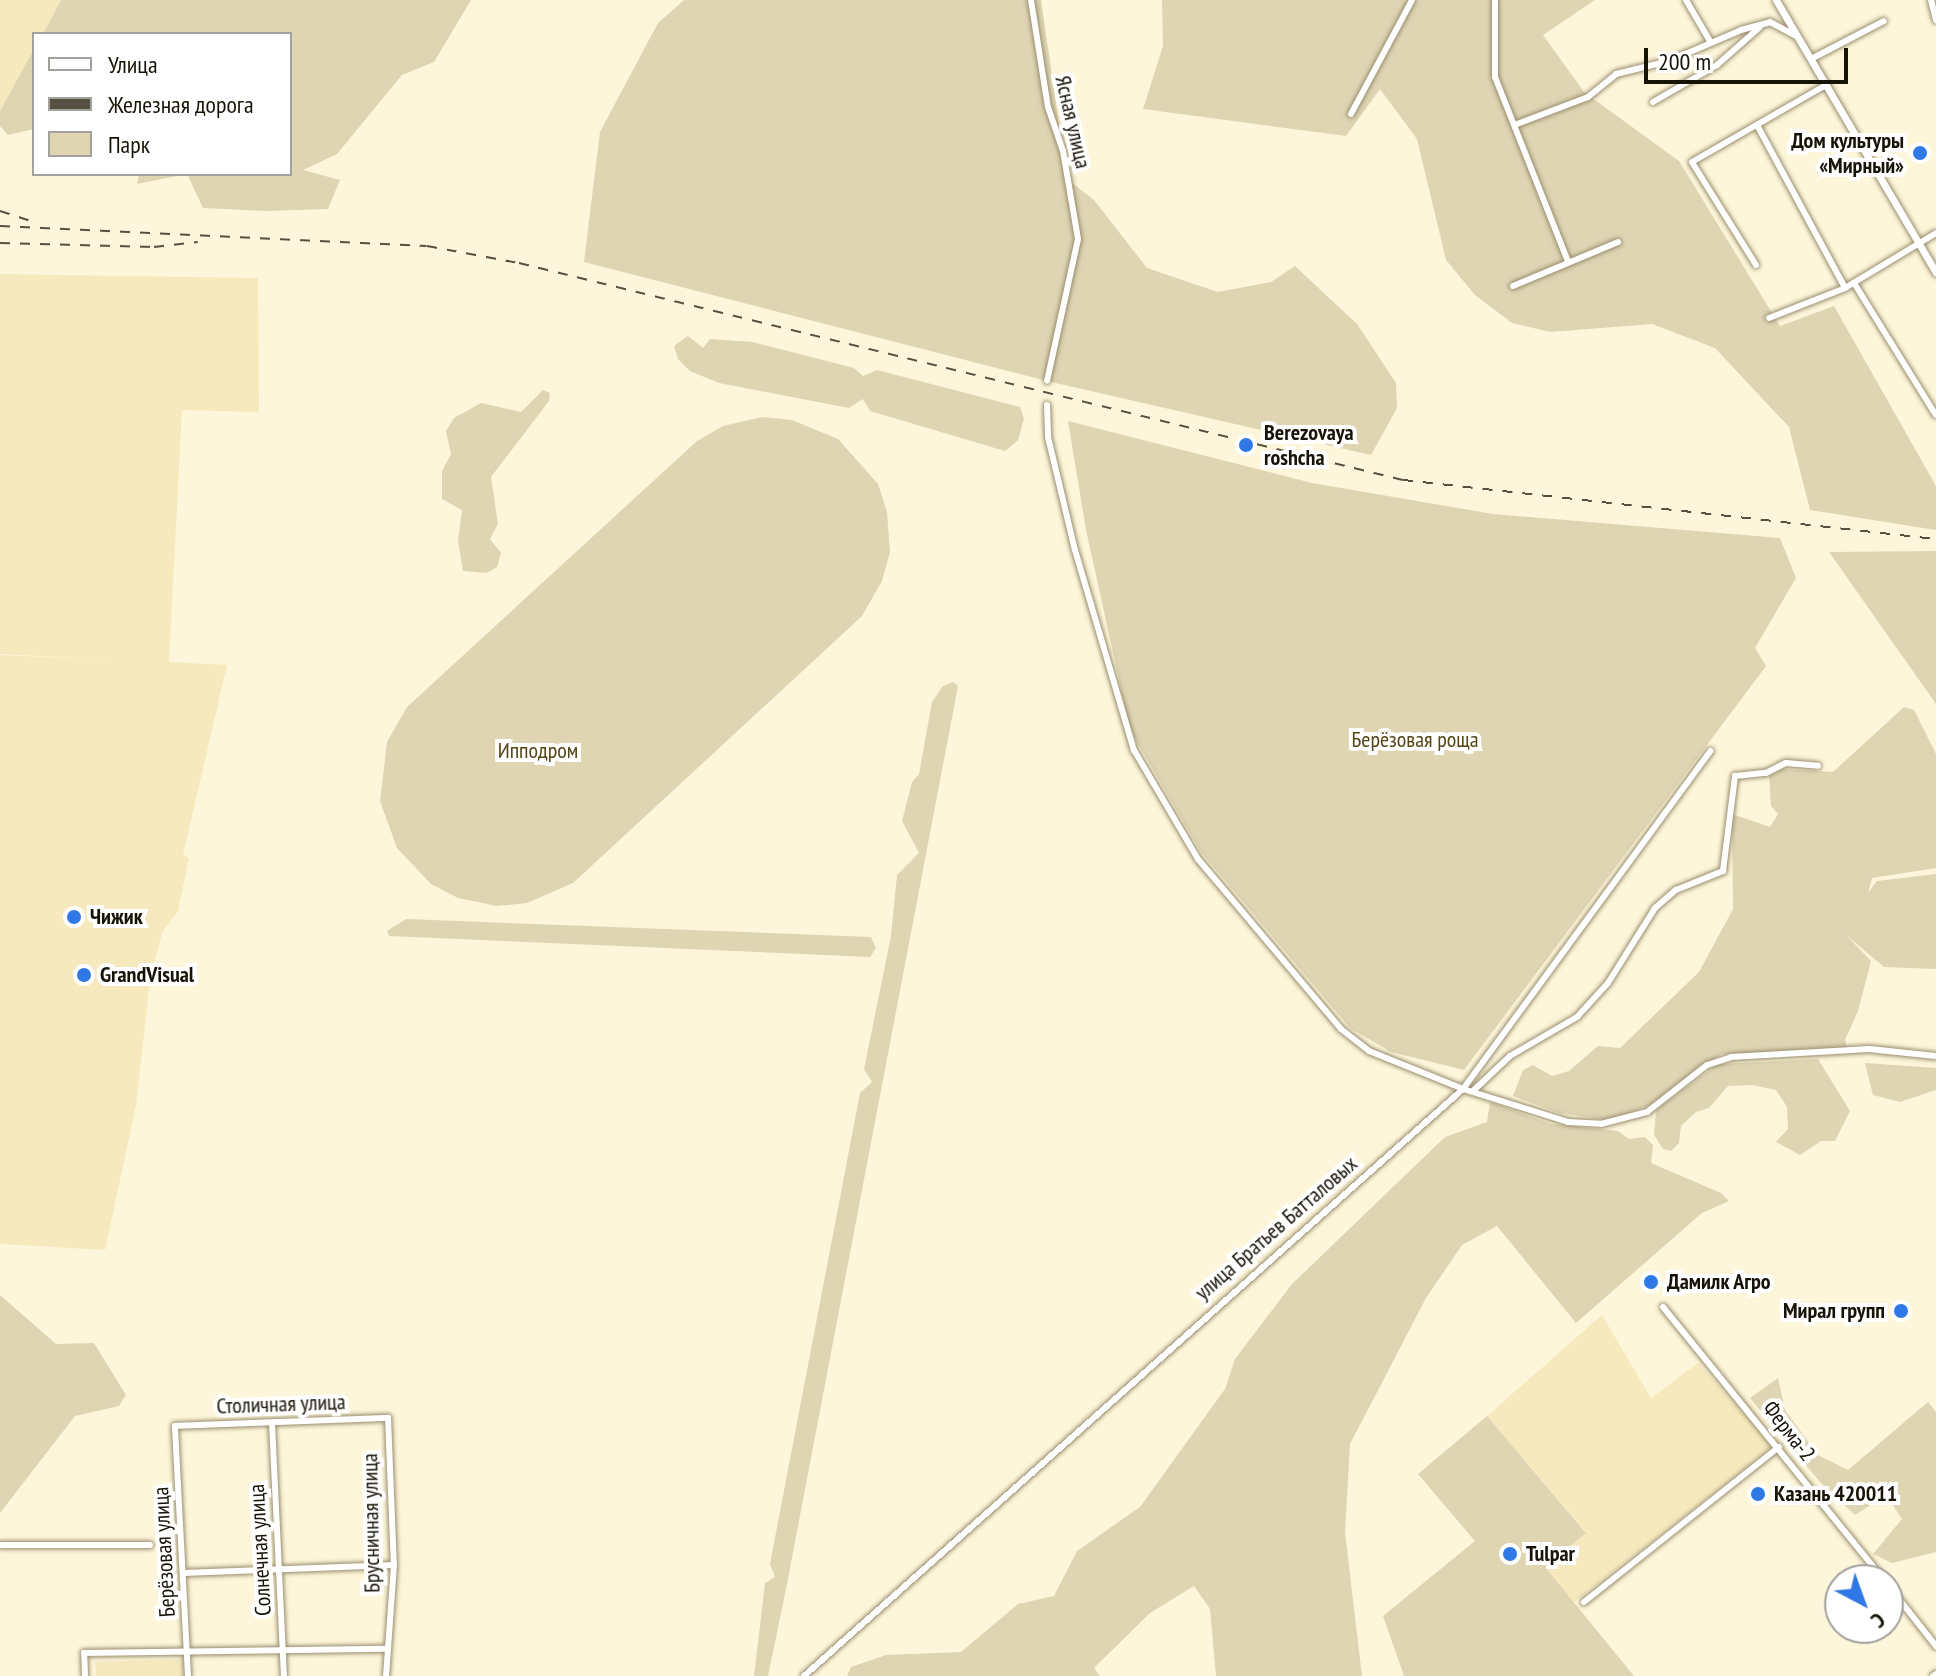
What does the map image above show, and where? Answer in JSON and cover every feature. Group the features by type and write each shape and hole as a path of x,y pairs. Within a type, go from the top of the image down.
{"street":[{"name":"Ясная улица","path":"1031,0 1048,107 1075,210 1076,253 1047,381"},
{"path":"1351,114 1412,0"},
{"path":"1495,0 1495,77 1517,124 1568,261"},
{"path":"1686,0 1710,41"},
{"path":"1931,0 1936,20"},
{"path":"1653,102 1726,59 1766,24 1778,3 1936,273"},
{"path":"1811,59 1884,21"},
{"path":"1517,124 1588,97 1616,74 1669,61 1710,41 1766,24 1799,38"},
{"path":"1756,265 1692,162 1826,85"},
{"path":"1757,125 1845,288"},
{"path":"1769,318 1845,288 1936,233"},
{"path":"1513,286 1618,242"},
{"path":"1854,283 1936,415"},
{"path":"1047,405 1048,437 1071,535 1117,683 1126,729 1198,859 1341,1029 1386,1061 1568,1122 1601,1124 1647,1112 1707,1065 1731,1057 1869,1049 1936,1056"},
{"name":"улица Братьев Батталовых","path":"804,1676 1463,1089 1710,751"},
{"path":"1473,1091 1510,1056 1577,1017 1608,983 1655,908 1676,890 1723,871 1735,776 1766,773 1786,763 1818,766"},
{"name":"Ферма-2","path":"1663,1307 1871,1564"},
{"name":"Столичная улица","path":"175,1426 388,1418"},
{"name":"Брусничная улица","path":"386,1676 394,1565 388,1418"},
{"name":"Солнечная улица","path":"272,1423 284,1676"},
{"name":"Берёзовая улица","path":"175,1426 188,1676"},
{"path":"1584,1602 1779,1447"},
{"path":"0,1545 150,1545"},
{"path":"183,1573 394,1565"},
{"path":"1904,1605 1936,1646"},
{"path":"85,1676 84,1653 386,1649"}],"shaded area":[{"path":"0,0 61,0 44,32 32,32 32,53 0,111"},
{"path":"0,274 258,278 259,412 182,410 169,662 227,665 183,855 189,858 178,911 162,933 150,981 136,1105 105,1250 0,1244 0,655 117,660 0,654"},
{"path":"1602,1315 1651,1398 1698,1363 1773,1446 1573,1603 1544,1567 1586,1532 1487,1416"},
{"path":"185,1659 185,1676 96,1676 95,1662"}],"green space":[{"path":"61,0 471,0 434,62 402,75 337,154 303,170 340,180 328,209 267,211 203,208 188,176 292,176 292,32 44,32"},
{"path":"684,0 1041,0 1067,179 1094,200 1147,268 1218,292 1271,282 1295,266 1357,324 1396,383 1397,408 1371,455 1047,381 584,262 600,132 658,23"},
{"path":"1162,0 1595,0 1543,35 1584,92 1679,161 1780,326 1834,306 1936,486 1936,530 1810,510 1789,427 1715,348 1652,324 1550,332 1512,323 1475,295 1446,260 1417,139 1380,89 1346,136 1143,109 1163,46"},
{"path":"32,53 32,129 8,135 0,126 0,111"},
{"path":"139,176 177,176 137,184"},
{"path":"688,336 703,348 710,339 752,342 854,368 863,376 877,370 1020,407 1024,419 1018,440 1005,451 870,411 863,399 849,408 719,383 690,371 678,359 674,346"},
{"path":"543,390 550,393 549,401 491,477 498,524 490,539 501,553 497,567 487,573 463,571 458,541 462,510 442,499 442,471 451,454 446,431 454,418 481,403 521,412"},
{"name":"Ипподром","path":"762,417 792,420 838,439 878,484 887,512 890,552 882,581 862,616 573,883 527,903 497,906 458,898 431,884 397,848 380,801 387,742 407,707 697,441 723,426"},
{"name":"Берёзовая роща","path":"1068,421 1312,483 1493,514 1780,538 1796,578 1755,648 1766,666 1464,1070 1391,1052 1350,1028 1201,852 1130,730 1086,530"},
{"path":"1936,551 1936,704 1829,552"},
{"path":"953,682 958,686 786,1589 768,1676 754,1676 765,1583 775,1577 770,1564 860,1093 872,1082 864,1069 891,936 897,875 919,853 902,821 912,782 919,774 932,702 943,686"},
{"path":"1904,707 1914,710 1936,754 1936,868 1872,878 1868,893 1877,881 1936,874 1936,969 1884,967 1846,935 1871,961 1858,1011 1845,1040 1847,1048 1721,1054 1654,1104 1607,1120 1559,1113 1513,1096 1523,1070 1533,1065 1552,1076 1569,1071 1598,1046 1620,1048 1699,972 1733,909 1732,814 1770,827 1778,814 1771,806 1769,776 1783,769 1833,772"},
{"path":"406,919 871,937 876,948 870,957 389,936 387,931"},
{"path":"1818,1059 1850,1111 1835,1141 1821,1141 1800,1155 1776,1142 1788,1129 1787,1107 1776,1090 1752,1085 1728,1086 1709,1108 1696,1112 1681,1126 1679,1143 1671,1151 1663,1149 1654,1135 1656,1110 1718,1064"},
{"path":"1865,1063 1936,1068 1936,1090 1900,1102 1873,1095"},
{"path":"1490,1102 1551,1124 1618,1131 1629,1139 1645,1137 1653,1145 1651,1163 1721,1193 1729,1201 1702,1213 1576,1323 1497,1226 1462,1245 1426,1298 1350,1444 1345,1532 1362,1676 1216,1676 1210,1609 1194,1586 1150,1613 1094,1668 1100,1676 847,1676 851,1667 886,1655 961,1652 1018,1604 1054,1596 1077,1551 1140,1507 1225,1389 1235,1359 1292,1284 1445,1137 1487,1122"},
{"path":"0,1295 56,1344 94,1343 126,1395 119,1406 75,1416 0,1513"},
{"path":"1778,1378 1785,1410 1818,1455 1848,1470 1928,1402 1936,1412 1936,1552 1892,1563 1873,1554 1902,1519 1886,1495 1855,1515 1820,1482 1750,1398"},
{"name":"Tulpar","path":"1487,1416 1586,1533 1545,1567 1634,1676 1404,1676 1383,1616 1475,1541 1418,1474"}],"railway":[{"path":"0,211 31,221"},
{"path":"0,226 427,246 519,263 1403,480 1936,539"},
{"path":"0,243 154,247 198,242"}],"place":[{"name":"Дом культуры «Мирный»","path":"1920,153"},
{"name":"Berezovaya roshcha","path":"1246,445"},
{"name":"Чижик","path":"74,917"},
{"name":"GrandVisual","path":"84,975"},
{"name":"Дамилк Агро","path":"1651,1282"},
{"name":"Мирал групп","path":"1901,1311"},
{"name":"Казань 420011","path":"1758,1494"},
{"name":"Tulpar","path":"1510,1554"}]}
